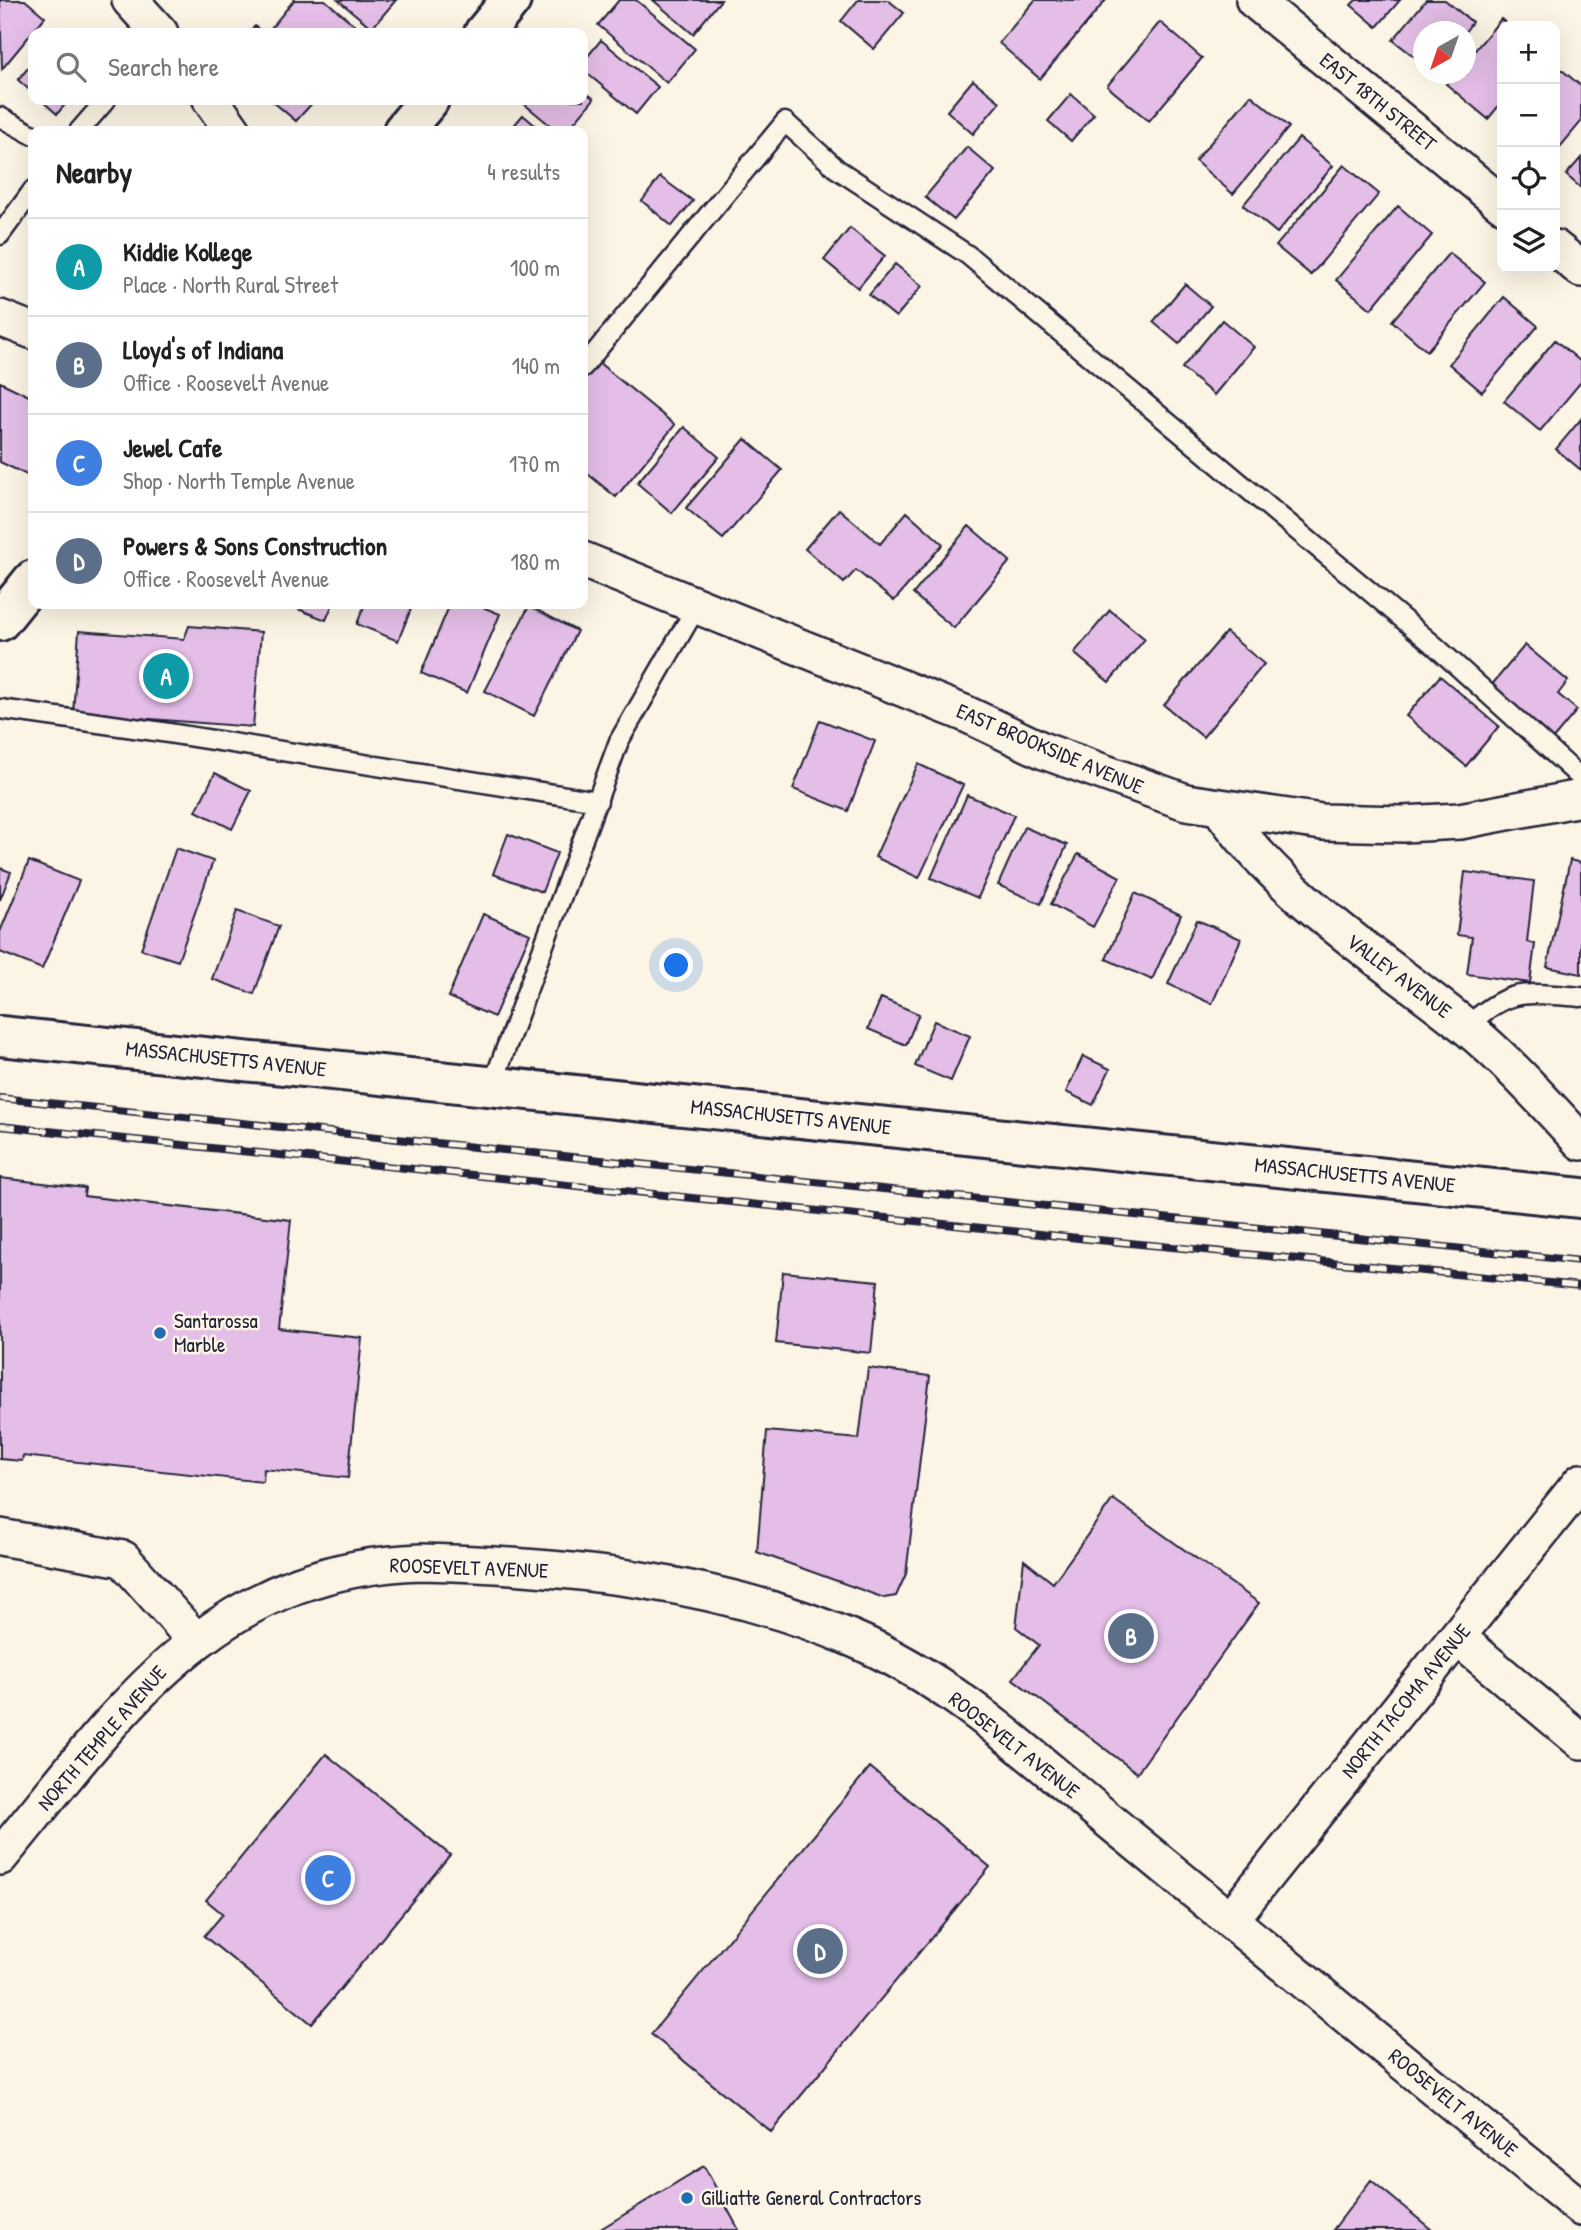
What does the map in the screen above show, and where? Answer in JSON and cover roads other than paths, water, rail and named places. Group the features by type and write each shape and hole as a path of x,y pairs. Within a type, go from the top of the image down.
{"street":[{"path":"488,28 511,0"},
{"name":"EAST 18TH STREET","path":"1254,0 1497,200"},
{"path":"134,1 156,28"},
{"path":"215,105 229,126"},
{"path":"407,126 425,105"},
{"path":"1560,251 1581,269"},
{"path":"0,317 28,329"},
{"name":"EAST BROOKSIDE AVENUE","path":"588,562 964,713 1100,774 1186,803 1322,822 1402,824 1460,821 1581,798"},
{"path":"0,621 28,586"},
{"name":"VALLEY AVENUE","path":"1220,807 1240,836 1288,885 1332,924 1466,1027 1581,1142"},
{"name":"MASSACHUSETTS AVENUE","path":"0,1036 1581,1198"},
{"name":"NORTH TACOMA AVENUE","path":"1230,1920 1581,1482"},
{"path":"0,1537 123,1559 195,1640"},
{"name":"ROOSEVELT AVENUE","path":"286,1588 387,1563 469,1563 625,1576 762,1605 854,1639 969,1705 1581,2208"},
{"name":"NORTH TEMPLE AVENUE","path":"0,1857 143,1686 195,1640 239,1611 286,1588"},
{"path":"1457,1637 1581,1741"}],"lane":[{"path":"83,126 102,105"},
{"path":"0,117 28,132"},
{"path":"588,361 785,122 837,169 968,255 1435,646 1581,778"},
{"path":"0,235 28,197"},
{"path":"492,1086 619,741 697,606"},
{"path":"0,709 598,801"},
{"path":"1466,1027 1493,1003 1522,992 1581,997"}],"railway":[{"path":"0,1098 1581,1261"},
{"path":"0,1126 1098,1240 1581,1286"}],"place":[{"name":"Kiddie Kollege","path":"166,676"},
{"name":"Santarossa Marble","path":"160,1333"},
{"name":"Lloyd's of Indiana","path":"1131,1636"},
{"name":"Jewel Cafe","path":"328,1878"},
{"name":"Powers & Sons Construction","path":"820,1951"},
{"name":"Gilliatte General Contractors","path":"687,2198"}]}
